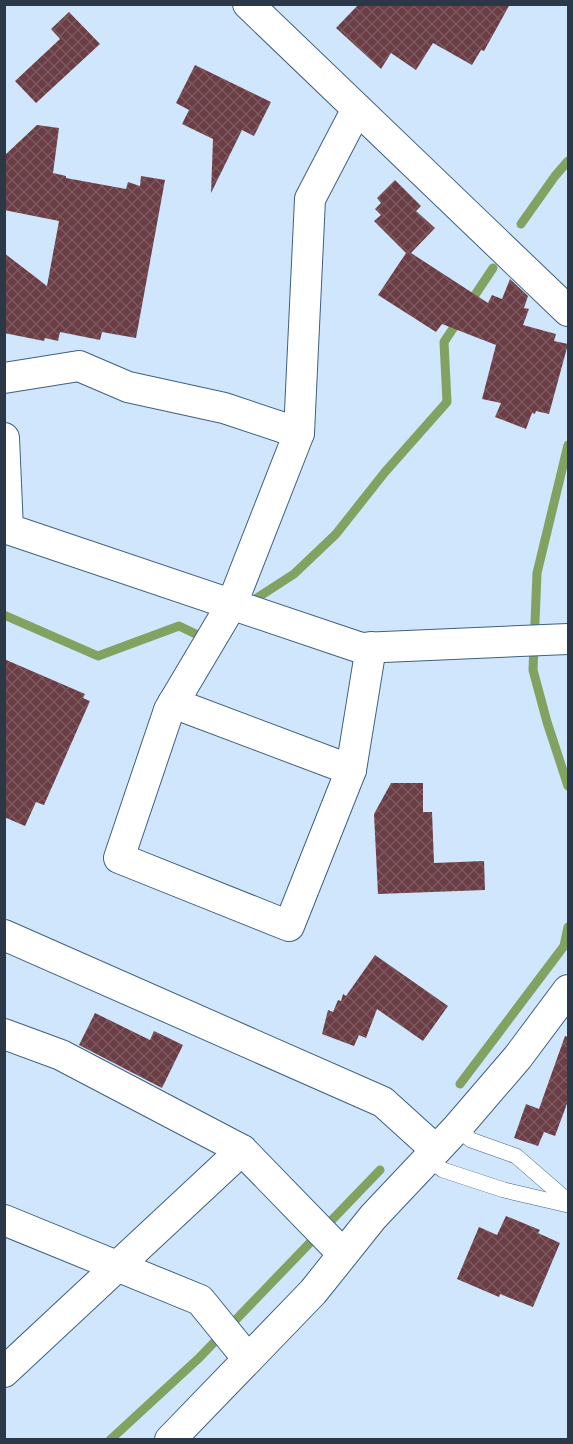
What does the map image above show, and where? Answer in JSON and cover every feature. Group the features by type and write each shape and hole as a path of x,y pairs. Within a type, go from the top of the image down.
{"street":[{"path":"248,4 568,311"},
{"path":"357,109 310,199 299,433 232,604 169,710 119,858 289,926 351,770 370,647"},
{"path":"4,378 78,366 128,387 224,408 299,433"},
{"path":"4,438 8,529 361,648 568,639"},
{"path":"173,703 351,770"},
{"path":"4,935 383,1102 432,1154"},
{"path":"170,1440 312,1292 373,1217 457,1128 518,1057 568,990"},
{"path":"4,1034 61,1055 242,1150 343,1254"},
{"path":"4,1372 242,1150"},
{"path":"4,1220 200,1300 248,1359"}],"lane":[{"path":"457,1128 471,1140 516,1156 568,1203"},
{"path":"432,1154 443,1170 504,1190 568,1203"}],"building":[{"path":"359,4 510,4 484,51 481,50 472,65 433,43 416,70 391,53 381,69 336,28"},
{"path":"69,12 100,44 36,103 15,81 60,39 51,29"},
{"path":"195,65 271,102 254,136 242,130 211,193 213,139 182,124 189,110 176,103"},
{"path":"37,125 59,128 53,173 66,176 66,178 126,189 128,182 140,186 141,176 165,180 136,338 102,332 100,340 60,332 58,341 45,338 44,341 4,333 4,253 47,286 59,221 4,210 4,156"},
{"path":"395,180 421,206 416,211 435,228 411,253 488,303 492,295 502,299 510,279 528,296 524,308 529,309 523,325 556,334 554,341 568,344 549,414 536,411 535,414 532,413 526,429 495,417 501,403 482,399 496,345 442,324 436,332 378,295 406,253 374,221 381,215 375,209 381,203 377,198"},
{"path":"4,659 85,694 83,698 90,701 44,805 36,802 25,826 4,817"},
{"path":"391,783 423,783 423,812 432,812 434,863 484,861 485,890 378,894 374,814"},
{"path":"375,955 448,1006 423,1041 377,1009 366,1038 359,1035 354,1046 322,1034 328,1010 333,1012 338,1000 341,1001 343,994 346,996"},
{"path":"95,1013 150,1040 154,1031 183,1045 162,1088 79,1045"},
{"path":"565,1036 568,1037 568,1101 555,1136 544,1132 538,1146 514,1138 526,1104 539,1109"},
{"path":"506,1216 540,1230 538,1233 560,1243 533,1307 500,1294 499,1297 457,1279 479,1227 497,1235"}],"waterway":[{"path":"521,224 568,161"},
{"path":"469,304 493,268"},
{"path":"249,603 294,574 336,534 385,472 447,402 444,342 460,318"},
{"path":"568,445 537,573 533,670 568,786"},
{"path":"4,615 98,656 179,626 200,636 207,631"},
{"path":"460,1084 564,946 568,927"},
{"path":"110,1440 199,1358 380,1170"}]}
